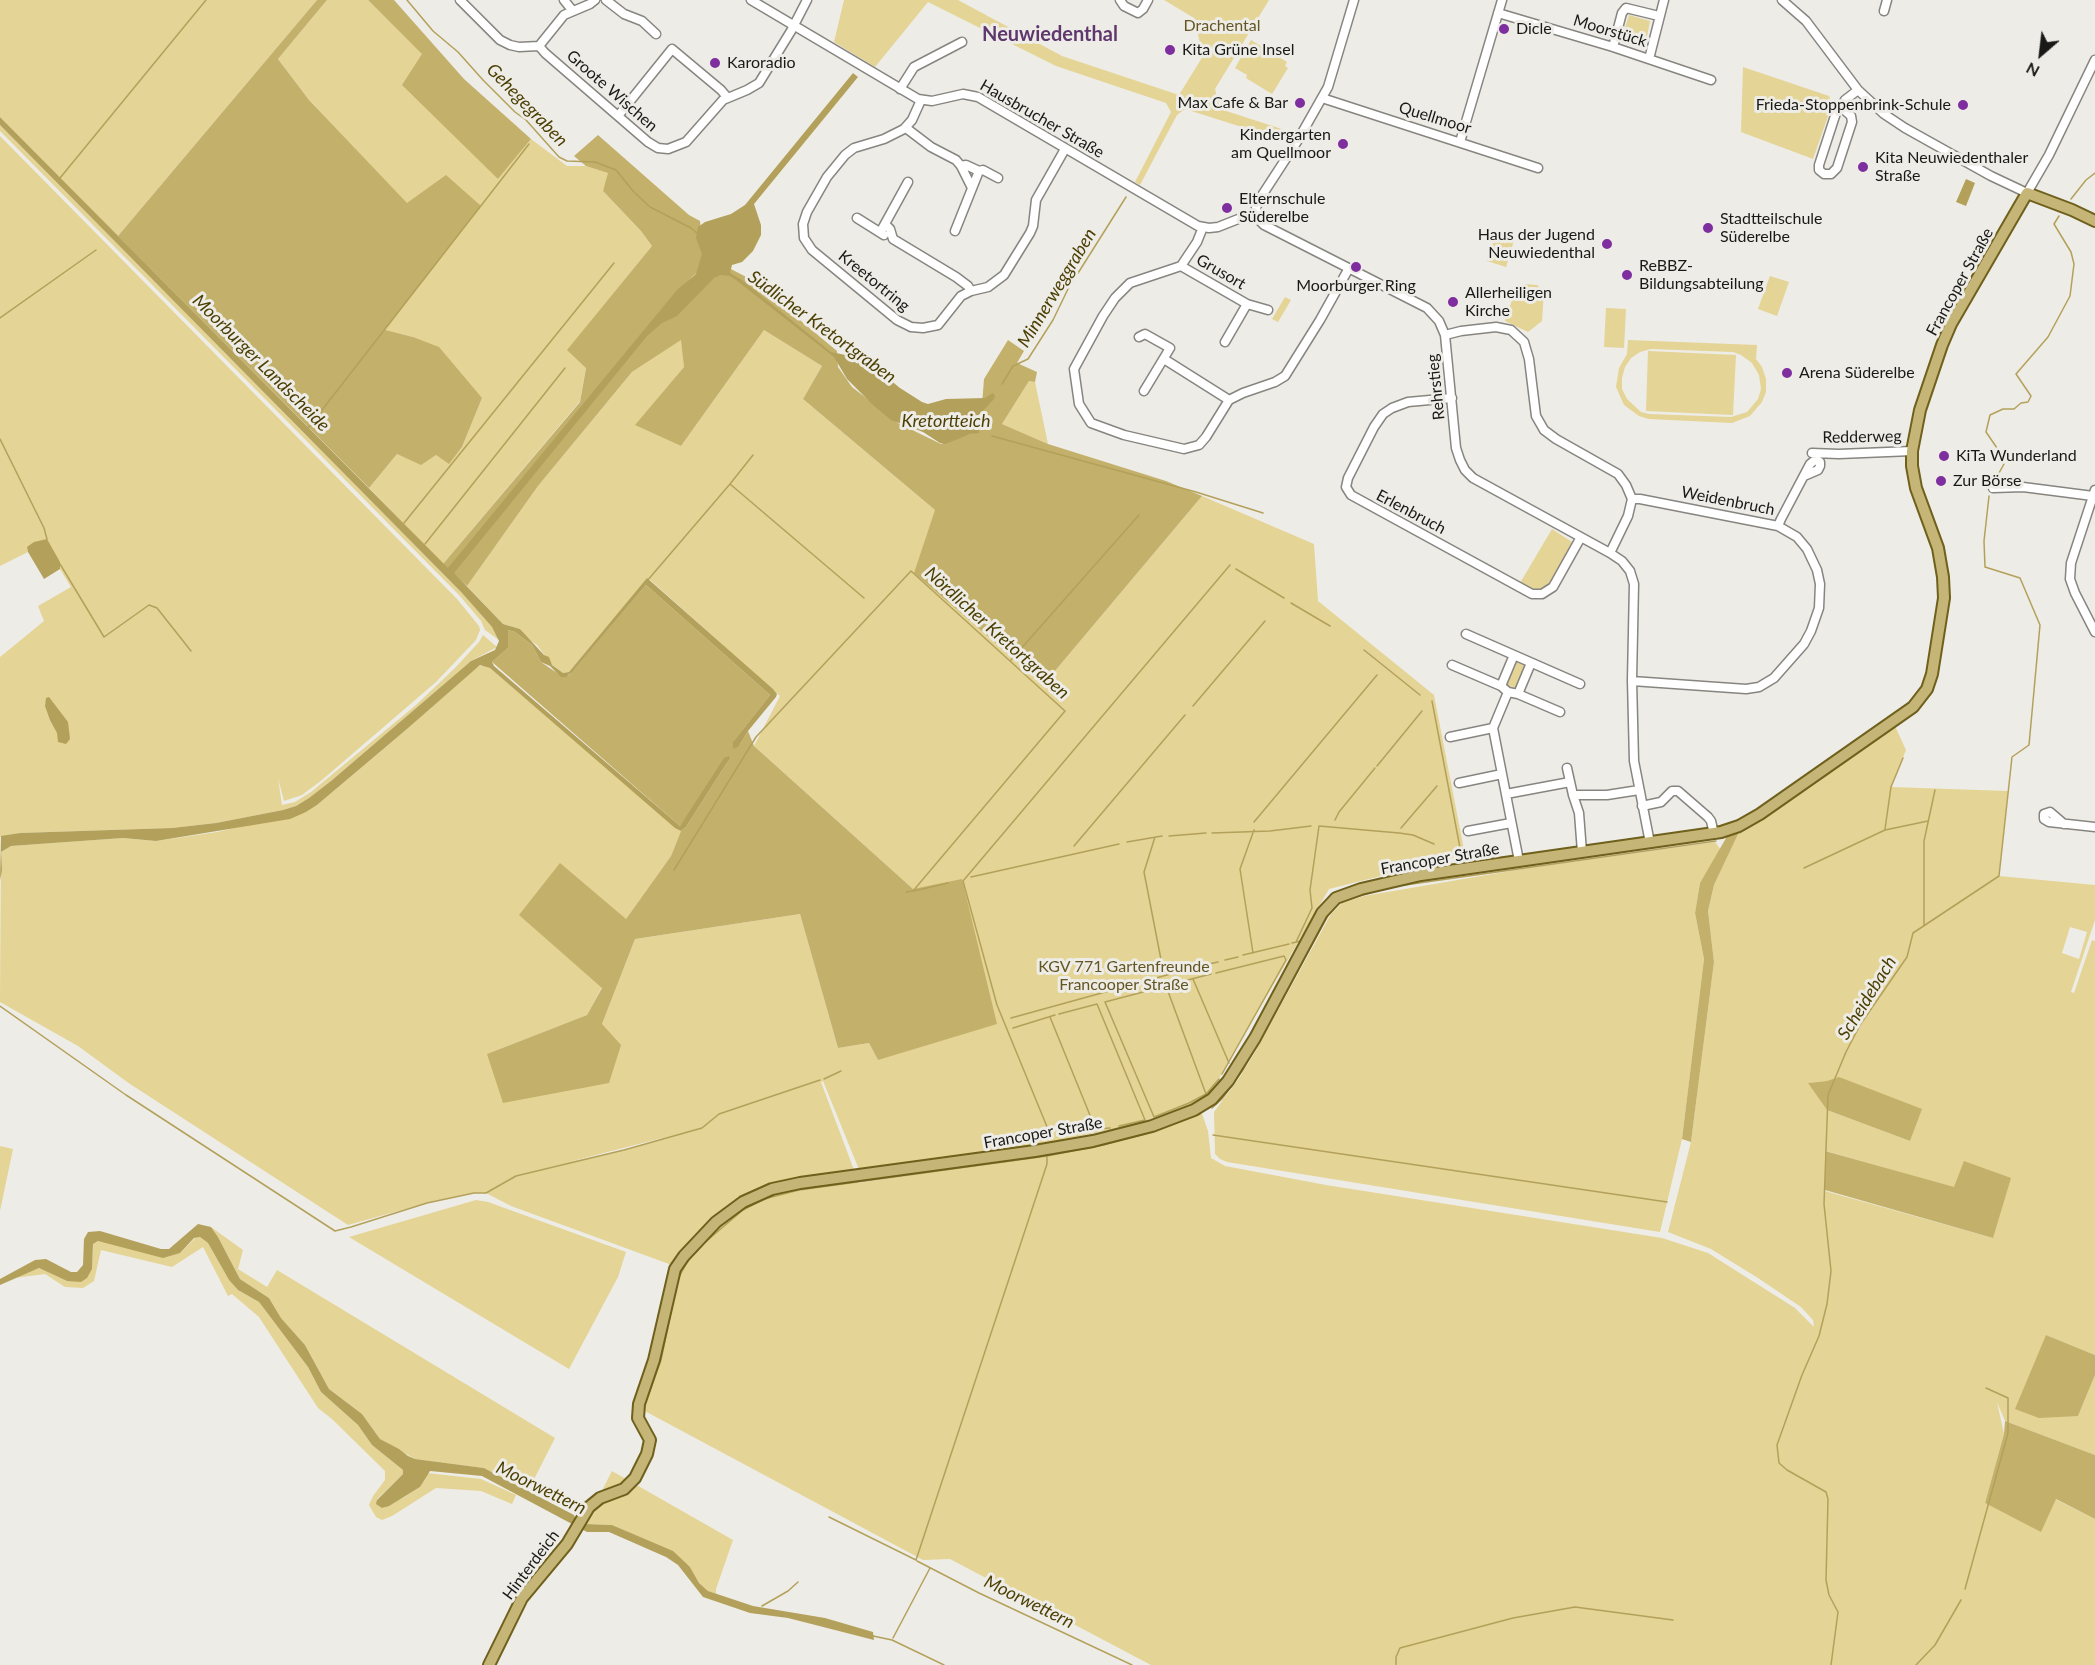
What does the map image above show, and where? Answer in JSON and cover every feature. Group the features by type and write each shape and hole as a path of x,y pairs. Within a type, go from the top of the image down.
{"main road":[{"path":"2027,193 2095,221"},
{"name":"Francoper Straße","path":"584,1516 589,1507 600,1498 631,1484 644,1460 650,1440 639,1421 638,1411 654,1360 675,1269 716,1222 755,1196 783,1186 1081,1143 1152,1126 1194,1110 1212,1099 1228,1081 1255,1038 1322,913 1332,901 1348,893 1386,882 1714,834 1760,814 1910,709 1927,689 1932,674 1944,598 1943,577 1934,535 1916,488 1912,466 1912,450 1920,410 1946,335 2027,193"},
{"name":"Hinterdeich","path":"489,1665 522,1598 567,1544 584,1516"}],"street":[{"path":"460,0 504,42 516,47 539,46 561,18 572,10 595,0"},
{"path":"564,0 572,10"},
{"path":"606,0 624,14 642,21 656,34"},
{"path":"751,0 921,100 906,128 961,166 972,188"},
{"name":"Groote Wischen","path":"539,46 651,144 668,149 686,142 715,107 727,98 759,83 807,0"},
{"path":"1120,0 1124,6 1137,13 1142,11 1148,0"},
{"path":"1349,268 1285,376 1229,400 1199,445 1184,449 1124,435 1090,423 1079,404 1074,369 1115,298 1130,283 1181,266 1199,238 1203,227 1218,227 1256,212 1259,200 1328,87 1354,0"},
{"path":"1460,142 1502,0"},
{"path":"1649,59 1664,0"},
{"path":"1782,0 1813,29 1858,90 1894,122 1991,176 2027,193"},
{"path":"1884,11 1887,0"},
{"path":"1613,47 1622,12 1626,8 1659,16"},
{"name":"Moorstück","path":"1498,13 1613,47 1712,80"},
{"path":"900,89 914,67 962,42"},
{"path":"618,116 672,49 721,90 727,98"},
{"name":"Francoper Straße","path":"2027,193 2049,155 2095,60"},
{"path":"1840,107 1851,116 1852,122 1837,168 1831,174 1824,174 1819,170 1819,165 1834,119 1840,107 1858,90"},
{"name":"Hausbrucher Straße","path":"921,100 932,101 963,94 975,96 1188,222 1203,227"},
{"name":"Quellmoor","path":"1322,98 1538,168"},
{"name":"Kreetortring","path":"906,128 891,136 854,148 845,155 827,177 807,212 803,224 804,238 812,250 897,320 911,327 923,328 938,325 958,298 995,283 1010,267 1032,229 1037,197 1065,149"},
{"path":"961,166 966,165 979,171 983,170 998,178"},
{"path":"955,231 979,171"},
{"path":"883,227 908,182"},
{"name":"Rehrstieg","path":"1256,212 1262,223 1426,308 1439,321 1445,335 1456,448 1465,470 1473,478 1610,553 1622,561 1630,571 1634,584 1632,681 1634,761 1650,843"},
{"path":"857,218 890,229 893,239 956,277 971,291"},
{"name":"Grusort","path":"1181,266 1247,304 1268,310"},
{"path":"1225,342 1247,304"},
{"path":"1445,335 1496,327 1510,330 1524,342 1529,359 1536,416 1544,430 1618,474 1632,499 1628,516 1610,553"},
{"path":"1139,337 1145,334 1170,348 1144,392"},
{"path":"1164,359 1229,400"},
{"name":"Erlenbruch","path":"1452,398 1408,402 1383,414 1348,478 1346,487 1351,495 1532,594 1542,594 1553,587 1581,537"},
{"name":"Redderweg","path":"1812,453 1839,454 1912,450"},
{"path":"1778,526 1804,476"},
{"path":"1993,488 2033,487 2094,493 2071,563 2070,579 2095,632"},
{"name":"Weidenbruch","path":"1632,499 1778,526 1797,537 1807,549 1817,570 1820,584 1819,608 1804,644 1774,678 1759,687 1746,689 1632,681"},
{"path":"1466,634 1580,684"},
{"path":"1514,655 1493,728 1519,861"},
{"path":"1518,694 1531,663"},
{"path":"1452,665 1560,712"},
{"path":"1450,737 1493,728"},
{"path":"1567,768 1579,813 1582,852"},
{"path":"1459,783 1502,774"},
{"path":"1506,794 1570,782"},
{"path":"1573,795 1607,795 1639,790"},
{"path":"1642,806 1661,802 1672,791 1678,791 1708,817 1714,834"},
{"path":"1468,831 1511,823"},
{"path":"2064,824 2095,827"}],"green space":[{"path":"0,0 317,0 118,236 0,117"},
{"path":"327,0 368,0 423,54 498,179 531,139 567,166 586,166 609,173 603,191 652,246 568,350 586,367 580,401 443,564 369,488 397,454 421,464 436,455 449,463 462,447 482,398 413,337 385,331 407,204 309,100 278,59"},
{"name":"Drachental","path":"844,0 958,0 1062,56 1179,95 1203,56 1194,18 1164,0 1269,0 1215,89 1220,109 1291,132 1286,141 1185,109 1177,115 1140,185 1135,182 1171,112 1166,103 1056,66 928,2 875,67 834,42"},
{"path":"1629,15 1650,21 1645,47 1621,40"},
{"path":"1251,40 1287,62 1285,66 1288,68 1272,94 1246,78 1247,75 1235,68"},
{"path":"1743,67 1829,96 1832,105 1813,159 1741,132"},
{"path":"0,125 462,593 492,627 499,640 485,630 481,621 460,596 0,131"},
{"path":"0,136 457,599 479,626 480,630 476,640 436,682 322,780 302,795 284,801 278,778 282,805 295,802 311,792 416,705 455,668 483,635 497,647 471,661 331,781 296,806 216,823 172,828 20,833 0,837 0,657 44,621 38,606 71,587 60,569 60,564 27,547 28,552 0,566"},
{"path":"1497,231 1515,237 1506,267 1487,261"},
{"path":"1770,276 1789,282 1777,316 1758,309"},
{"path":"1525,284 1537,285 1544,291 1542,321 1528,332 1505,321 1515,291"},
{"path":"1285,297 1291,300 1278,322 1272,319"},
{"path":"1606,308 1626,309 1624,348 1604,347"},
{"name":"KGV 771 Gartenfreunde Francooper Straße","path":"764,330 822,366 803,399 935,510 1044,684 1202,496 1314,544 1318,601 1434,695 1465,855 1329,889 1210,1094 1183,1108 1129,1126 1045,1143 1034,1148 860,1172 823,1081 821,1082 854,1170 853,1173 756,1192 675,1263 669,1264 511,1206 486,1193 474,1193 427,1203 348,1225 130,1084 78,1046 0,1002 1,852 11,846 123,838 156,841 217,832 306,812 407,729 476,667 483,665 490,668 681,831 671,856 626,919 520,915 602,987 587,1015 487,1054 602,1024 635,939 800,914 838,1048 869,1043 878,1060 913,889 754,746 780,696 648,578 569,672 563,673 552,665 537,645 525,637 520,629 503,624 467,586 538,486 632,372 682,339 684,367 636,425 681,446","holes":["666,1137 624,1150 569,1162"]},
{"path":"1628,340 1757,345 1756,359 1766,379 1766,392 1762,402 1750,416 1732,423 1649,419 1639,416 1624,405 1616,387 1619,368 1627,354","holes":["1651,349 1733,352 1752,363 1759,375 1761,389 1758,399 1747,412 1731,417 1649,414 1641,412 1627,399 1622,389 1625,367 1631,358 1640,352"]},
{"path":"1648,351 1736,355 1733,415 1646,411"},
{"path":"1029,381 1035,382 1048,444 1002,424"},
{"path":"1552,529 1572,542 1551,583 1542,589 1535,590 1520,583"},
{"path":"1518,661 1526,667 1517,687 1514,688 1506,682 1515,662"},
{"path":"1895,726 1906,750 1891,787 2008,791 1999,876 2095,885 2095,920 2071,992 2074,993 2092,940 2095,941 2095,1355 2046,1335 2078,1416 2095,1375 2095,1455 2005,1421 1997,1402 2004,1434 1985,1503 2041,1531 2055,1499 2095,1519 2095,1665 1151,1665 950,1559 923,1560 641,1409 679,1273 691,1255 726,1221 756,1200 773,1193 820,1185 858,1181 858,1183 1024,1158 1124,1138 1201,1111 1208,1131 1211,1158 1225,1166 1326,1185 1662,1238 1708,1253 1795,1308 1814,1327 1813,1320 1801,1307 1758,1278 1711,1249 1668,1232 1691,1142 1714,962 1708,911 1714,885 1740,830 1797,787","holes":["2070,927 2087,932 2079,959 2062,953","1827,1081 1921,1109 1910,1141 1827,1110 1809,1083","1826,1151 1954,1188 1993,1238 1825,1191"]},
{"path":"1715,842 1721,850 1700,883 1695,913 1704,959 1682,1139 1660,1232 1227,1162 1215,1154 1214,1112 1240,1077 1331,914 1342,903 1364,896 1522,869"},
{"path":"0,1146 13,1149 0,1211"},
{"path":"476,1200 488,1202 626,1252 618,1277 569,1369 349,1237"},
{"path":"211,1227 243,1250 238,1269 267,1287 277,1270 555,1438 528,1491 484,1468 415,1459 380,1439 362,1414 329,1389 305,1345 281,1318 269,1298 240,1279"},
{"path":"200,1237 208,1243 229,1280 238,1290 259,1302 308,1367 321,1392 358,1425 372,1445 403,1470 403,1474 377,1499 377,1504 383,1508 404,1497 420,1487 427,1473 481,1479 516,1495 512,1504 481,1491 436,1488 392,1516 382,1520 376,1517 369,1505 385,1480 385,1471 318,1408 259,1317 232,1294 228,1296 203,1247 172,1267 101,1250 94,1281 83,1288 65,1287 45,1274 14,1278 39,1268 67,1281 92,1269 93,1244 98,1241 180,1253 195,1238"},
{"path":"612,1471 733,1540 716,1594 708,1591 699,1583 690,1567 641,1538 612,1525 585,1524"}],"shaded area":[{"path":"317,0 327,0 278,59 309,100 407,203 446,175 481,206 385,330 439,347 482,398 462,447 449,464 436,455 421,465 397,454 369,488 118,236"},
{"path":"368,0 394,0 464,79 531,139 498,179 402,85 422,54"},
{"path":"598,135 689,215 700,221 705,267 693,276 659,312 727,267 752,280 837,351 838,367 852,387 898,423 941,444 980,431 984,379 1008,340 1024,351 1017,363 1037,372 1035,382 1029,381 1002,424 1048,444 1166,481 1202,496 1044,684 914,573 935,510 803,399 822,366 764,330 681,446 635,425 684,367 681,340 632,372 538,486 467,586 443,564 580,402 586,368 567,350 652,246 603,191 608,173 586,166 574,156"},
{"path":"646,585 770,695 734,741 739,746 748,731 754,746 913,889 962,879 997,1024 878,1060 869,1043 838,1048 800,914 635,939 602,1024 621,1045 609,1083 503,1103 487,1054 587,1015 602,988 519,915 560,863 626,919 671,856 681,831 686,827 730,758 680,826 492,662 508,648 508,630 515,632 532,645 541,662 563,677 569,675"},
{"path":"1740,830 1714,885 1708,911 1714,962 1691,1142 1682,1139 1704,959 1695,913 1700,883 1729,833"},
{"path":"1839,1077 1922,1109 1910,1141 1827,1110 1808,1083"},
{"path":"1825,1151 1954,1187 1964,1161 2011,1178 1993,1238 1825,1190"},
{"path":"2046,1335 2095,1355 2095,1375 2078,1416 2039,1418 2015,1409"},
{"path":"2005,1421 2095,1455 2095,1519 2056,1499 2041,1532 1985,1503 2004,1434"}],"water":[{"name":"Kretortteich","path":"853,73 858,77 754,204 761,225 761,235 753,251 742,262 732,265 730,273 742,280 831,352 867,361 900,388 922,402 928,404 946,399 985,398 993,393 994,399 975,419 979,433 945,444 923,432 891,420 847,379 834,357 736,280 730,276 721,275 714,278 677,316 662,323 647,336 454,573 503,624 520,629 544,655 549,657 552,665 563,673 569,672 647,578 773,689 777,694 776,697 748,731 739,746 733,749 733,742 770,695 646,585 566,677 561,677 550,666 541,662 532,645 515,632 508,630 508,648 492,662 494,666 680,826 724,758 729,756 730,758 686,827 681,831 675,828 490,668 480,665 306,812 290,819 156,841 123,838 11,846 1,852 0,880 1,836 20,833 172,828 216,823 296,806 331,781 471,661 495,650 499,641 492,627 462,593 0,125 0,117 448,568 677,290 696,274 702,254 696,238 698,227 705,222 731,214 745,205"},
{"path":"1966,179 1975,183 1966,206 1956,202"},
{"path":"47,539 60,562 60,569 44,579 27,547 34,542"},
{"path":"49,697 68,722 70,739 66,744 58,742 57,733 50,720 45,706 46,698"},
{"path":"198,1224 211,1227 240,1279 269,1298 281,1318 305,1345 329,1389 362,1414 380,1439 415,1459 484,1468 574,1515 576,1519 585,1524 612,1525 673,1551 690,1567 699,1583 708,1591 753,1606 825,1618 873,1632 874,1640 788,1618 750,1613 703,1597 678,1565 666,1557 609,1532 587,1532 482,1476 430,1471 420,1487 382,1508 376,1504 377,1500 403,1474 403,1470 372,1445 358,1425 321,1392 308,1367 259,1302 238,1290 229,1280 208,1243 200,1237 194,1238 180,1253 163,1258 98,1241 93,1244 92,1269 87,1278 81,1282 67,1281 39,1268 0,1285 0,1279 35,1260 46,1259 71,1272 77,1272 83,1265 84,1239 88,1232 100,1231 161,1249 169,1249"}],"waterway":[{"path":"60,178 206,0"},
{"name":"Gehegegraben","path":"407,0 433,31 458,52 483,80 526,120 559,157 567,161 595,162 616,170 650,207 698,234"},
{"name":"Moorburger Landscheide","path":"308,428 529,144"},
{"name":"Scheidebach","path":"2071,199 2086,180 2095,173"},
{"name":"Minnerweggraben","path":"1002,384 1013,366 1028,359 1053,320 1068,289 1126,197"},
{"name":"Scheidebach","path":"1994,482 2004,464 1986,432 1990,415 2003,409 2014,409 2021,403 2028,402 2031,396 2016,374 2048,337 2070,296 2074,264 2071,252 2054,224 2059,216"},
{"path":"0,318 96,250"},
{"path":"404,523 614,263"},
{"path":"425,544 565,368"},
{"name":"Südlicher Kretortgraben","path":"992,436 1196,492 1263,513"},
{"path":"0,439 44,528 47,539"},
{"path":"730,484 753,455"},
{"path":"647,581 730,484 864,598"},
{"name":"Scheidebach","path":"1831,1665 1838,1612 1829,1595 1826,1580 1828,1499 1826,1492 1779,1463 1777,1445 1802,1375 1819,1336 1827,1304 1831,1271 1824,1204 1828,1095 1860,1025 1907,957 1913,933 1999,876 2012,757 2029,745 2040,625 2020,578 1985,567 1984,541 1989,496"},
{"path":"1011,660 1139,515"},
{"path":"60,564 104,637 149,605 157,608 191,651"},
{"path":"1049,1139 1050,1134 997,1005 963,881 1230,565"},
{"path":"1236,569 1284,598"},
{"name":"Nördlicher Kretortgraben","path":"674,870 756,737 911,571 1065,711 913,891 906,892"},
{"path":"1291,603 1330,626"},
{"path":"1193,706 1265,621"},
{"path":"1364,650 1420,695"},
{"path":"1254,822 1377,675"},
{"path":"1432,701 1461,853"},
{"path":"1377,766 1422,711"},
{"path":"1074,846 1185,715"},
{"path":"1885,829 1891,787 1903,758"},
{"path":"1335,820 1375,768"},
{"path":"1401,828 1437,786"},
{"path":"1924,926 1924,841 1935,790"},
{"path":"1804,868 1885,830 1928,821"},
{"path":"1212,833 1270,831 1311,826"},
{"path":"1296,942 1312,908 1310,890 1319,826 1413,835 1434,844"},
{"path":"1253,953 1240,869 1254,830"},
{"path":"1169,836 1206,833"},
{"path":"1127,842 1162,836"},
{"path":"1155,837 1144,872 1164,975"},
{"path":"1398,886 1716,841"},
{"path":"971,877 1119,844"},
{"path":"914,891 948,883"},
{"path":"1335,906 1375,891"},
{"path":"1212,1108 1222,1099 1243,1070 1330,912"},
{"path":"1292,943 1301,941"},
{"path":"1243,955 1289,944"},
{"path":"1216,973 1284,956 1286,960 1222,1074"},
{"path":"1225,960 1238,957"},
{"path":"1191,968 1218,962"},
{"path":"1011,1018 1185,970"},
{"path":"1172,984 1211,974"},
{"path":"1193,979 1229,1063"},
{"path":"1206,1094 1166,986 1105,1002 1154,1117 1206,1094 1219,1079"},
{"path":"1059,1014 1097,1004 1145,1120 1119,1126"},
{"path":"0,1006 126,1095 335,1231 427,1203 474,1193 486,1193 516,1176 624,1150 702,1128 719,1114 820,1080"},
{"path":"1013,1028 1055,1015"},
{"path":"1050,1017 1096,1130"},
{"path":"824,1079 841,1071"},
{"path":"678,1279 687,1262 703,1244 743,1210 764,1199 799,1190 1047,1156 1145,1134 1200,1114"},
{"path":"1058,1132 1110,1128"},
{"path":"1213,1135 1667,1202"},
{"path":"829,1517 916,1560 1047,1164 1047,1157"},
{"path":"648,1396 661,1360 672,1307"},
{"path":"1965,1589 2008,1433 2008,1398 1986,1388"},
{"name":"Moorwettern","path":"917,1561 979,1593 1132,1665"},
{"path":"893,1638 930,1568"},
{"path":"762,1606 788,1591 798,1582"},
{"path":"1916,1665 1935,1645 1961,1600"},
{"path":"1396,1665 1396,1657 1400,1648 1513,1618 1575,1607 1673,1620"},
{"name":"Moorwettern","path":"873,1636 892,1640 944,1665"}],"place":[{"name":"Dicle","path":"1504,29"},
{"name":"Kita Grüne Insel","path":"1170,50"},
{"name":"Karoradio","path":"715,63"},
{"name":"Max Cafe & Bar","path":"1300,103"},
{"name":"Frieda-Stoppenbrink-Schule","path":"1963,105"},
{"name":"Kindergarten am Quellmoor","path":"1343,144"},
{"name":"Kita Neuwiedenthaler Straße","path":"1863,167"},
{"name":"Elternschule Süderelbe","path":"1227,208"},
{"name":"Stadtteilschule Süderelbe","path":"1708,228"},
{"name":"Haus der Jugend Neuwiedenthal","path":"1607,244"},
{"name":"Moorburger Ring","path":"1356,267"},
{"name":"ReBBZ- Bildungsabteilung","path":"1627,275"},
{"name":"Allerheiligen Kirche","path":"1453,302"},
{"name":"Arena Süderelbe","path":"1787,373"},
{"name":"KiTa Wunderland","path":"1944,456"},
{"name":"Zur Börse","path":"1941,481"}],"district":[{"name":"Neuwiedenthal","path":"1050,35"}]}
